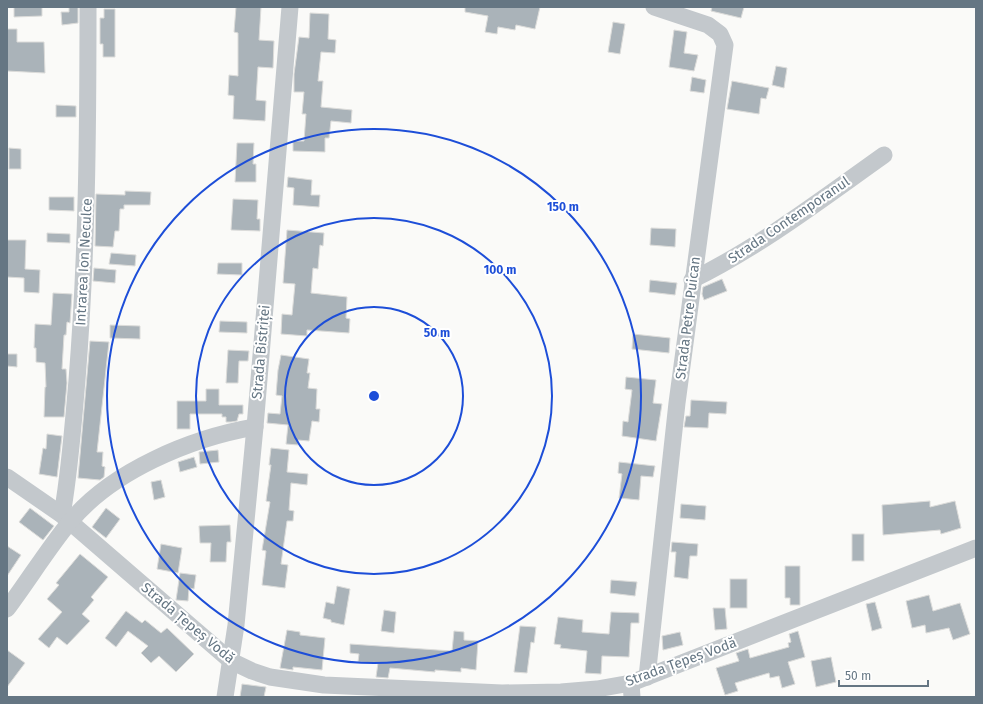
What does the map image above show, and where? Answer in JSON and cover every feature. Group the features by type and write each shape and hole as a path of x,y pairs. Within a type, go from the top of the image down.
{"street":[{"name":"Intrarea Ion Neculce","path":"66,519 83,307 88,185 88,7"},
{"name":"Strada Bistriței","path":"225,697 231,661 255,427 290,7"},
{"name":"Strada Petre Puican","path":"647,677 692,280 725,45 720,34 708,24 654,7"},
{"name":"Strada Contemporanul","path":"692,280 719,267 772,234 884,155"},
{"path":"7,610 66,519 105,488 135,470 189,445 231,432 255,427"},
{"name":"Strada Țepeș Vodă","path":"7,478 66,519 231,661 270,676 324,685 502,693 561,692 597,689 632,690 647,677 976,548"}],"building":[{"path":"14,7 42,7 42,16 14,17"},
{"path":"69,7 78,7 78,23 62,25 61,12 69,12"},
{"path":"236,7 261,7 259,40 274,41 273,68 258,67 256,100 266,101 265,121 233,119 234,96 228,95 229,75 238,76 238,33 234,32"},
{"path":"465,7 540,7 535,29 516,25 515,30 498,27 497,34 485,32 488,16 465,12"},
{"path":"712,7 744,7 741,18 711,11"},
{"path":"104,9 115,9 115,57 103,57 103,44 100,44 100,18 104,18"},
{"path":"310,13 329,14 328,39 336,40 335,53 321,52 318,81 323,81 321,107 352,110 351,123 331,121 329,138 325,138 325,152 293,151 293,141 304,141 306,114 302,114 304,92 294,92 294,74 299,37 309,38"},
{"path":"613,22 625,24 620,54 608,52"},
{"path":"7,29 17,29 17,42 44,42 45,73 7,71"},
{"path":"674,30 687,32 684,53 698,55 694,71 669,67"},
{"path":"776,66 787,68 784,88 772,85"},
{"path":"692,77 706,80 704,93 690,91"},
{"path":"732,81 769,88 766,99 761,98 759,114 727,109"},
{"path":"56,105 76,106 76,117 56,117"},
{"path":"237,143 254,143 253,164 256,164 256,182 235,182"},
{"path":"9,148 21,149 21,169 9,169"},
{"path":"288,177 312,180 311,195 320,195 319,207 293,205 294,188 287,187"},
{"path":"125,191 151,192 150,205 124,205 124,209 120,209 119,231 115,231 113,247 95,246 96,194 125,195"},
{"path":"49,197 74,197 74,211 49,210"},
{"path":"233,199 258,200 257,219 260,219 260,231 231,230"},
{"path":"651,228 676,229 675,247 650,245"},
{"path":"287,230 324,233 323,246 320,245 318,269 313,268 311,293 347,297 346,318 350,319 349,333 307,330 307,336 281,334 282,314 292,315 295,284 283,283"},
{"path":"47,233 70,234 70,243 47,242"},
{"path":"7,240 26,240 25,269 40,270 39,293 24,292 24,278 7,277"},
{"path":"111,253 136,255 135,266 109,264"},
{"path":"218,263 242,263 242,275 217,274"},
{"path":"94,268 116,270 115,283 93,281"},
{"path":"722,279 727,291 704,300 702,294 703,287"},
{"path":"650,280 677,283 675,295 649,292"},
{"path":"53,293 72,294 70,323 67,322 66,335 64,335 62,369 66,369 67,383 64,417 44,417 46,387 45,363 36,362 36,348 34,348 35,324 51,325"},
{"path":"220,321 247,322 247,333 219,332"},
{"path":"110,325 140,326 140,339 110,338"},
{"path":"633,334 670,338 669,353 632,349"},
{"path":"90,341 109,342 97,452 103,452 102,466 105,467 104,477 100,480 78,478"},
{"path":"228,350 249,351 248,361 239,361 238,383 226,383"},
{"path":"7,354 17,354 17,367 7,366"},
{"path":"281,355 309,359 307,373 310,373 308,388 317,389 316,409 320,409 319,422 312,421 309,441 298,440 298,445 286,444 288,425 267,423 268,413 280,414 282,396 276,395"},
{"path":"626,377 656,380 653,403 662,404 656,441 622,436 623,421 628,422 632,390 625,389"},
{"path":"206,389 219,389 219,405 243,405 243,414 239,414 237,421 226,422 226,417 222,417 222,414 190,414 190,429 177,429 177,401 206,401"},
{"path":"691,400 727,402 726,414 709,413 708,428 684,427 686,416 690,416"},
{"path":"47,434 62,436 57,477 39,474 43,448 46,449"},
{"path":"271,448 289,450 287,472 308,474 307,485 291,483 289,510 294,511 293,521 287,521 281,564 288,565 285,588 262,585 266,551 262,550 270,502 266,501 271,465 269,465"},
{"path":"218,450 219,462 200,464 199,452"},
{"path":"194,457 197,467 180,472 178,462"},
{"path":"619,462 655,466 653,477 641,476 639,500 619,498 622,474 618,473"},
{"path":"161,480 165,497 154,500 151,482"},
{"path":"930,501 930,507 955,501 961,528 941,534 940,530 883,535 882,505"},
{"path":"681,504 706,506 705,520 680,518"},
{"path":"30,508 54,526 43,540 19,522"},
{"path":"106,508 120,519 106,538 92,527"},
{"path":"230,525 231,542 227,542 226,562 210,562 211,543 200,543 199,526"},
{"path":"852,534 864,534 864,561 852,561"},
{"path":"672,542 698,544 697,556 690,556 688,579 674,577 676,552 671,552"},
{"path":"161,544 182,548 178,573 157,569"},
{"path":"7,546 21,555 7,576"},
{"path":"80,554 108,577 91,597 94,600 82,614 90,621 67,645 57,637 49,648 38,639 62,612 47,599 59,585 56,583"},
{"path":"785,566 800,566 800,605 790,605 790,598 785,598"},
{"path":"180,573 196,575 194,589 189,588 188,601 176,600"},
{"path":"730,579 747,579 747,608 730,608"},
{"path":"611,580 637,582 635,596 610,593"},
{"path":"337,586 350,589 344,625 331,622 331,620 323,618 326,602 334,604"},
{"path":"929,595 933,611 960,603 970,634 953,640 949,628 926,633 925,625 912,628 906,601"},
{"path":"875,602 882,628 872,631 866,604"},
{"path":"713,608 725,608 727,629 715,630"},
{"path":"384,610 396,612 394,633 381,631"},
{"path":"126,611 142,623 145,620 161,633 167,628 194,654 176,672 159,656 151,663 141,653 148,646 128,631 116,647 105,638"},
{"path":"611,612 639,613 639,623 631,623 629,657 602,656 601,674 585,673 587,651 560,648 561,645 554,644 558,617 583,620 582,632 609,634"},
{"path":"520,626 536,627 534,643 531,642 527,673 514,672"},
{"path":"287,630 300,632 300,635 325,638 322,670 293,667 293,670 280,668"},
{"path":"454,631 464,632 464,640 478,641 476,670 461,668 461,672 435,670 435,672 390,668 388,678 376,677 378,663 358,662 359,654 350,653 350,644 452,651"},
{"path":"798,631 805,657 788,662 795,684 782,688 779,676 770,678 769,673 735,683 738,691 725,695 716,668 739,661 736,653 748,649 750,658 789,647 788,643 791,642 789,634"},
{"path":"680,632 683,645 663,650 662,636"},
{"path":"7,650 25,663 7,687"},
{"path":"831,657 836,682 816,687 811,661"},
{"path":"242,684 266,687 264,697 240,697"}]}
